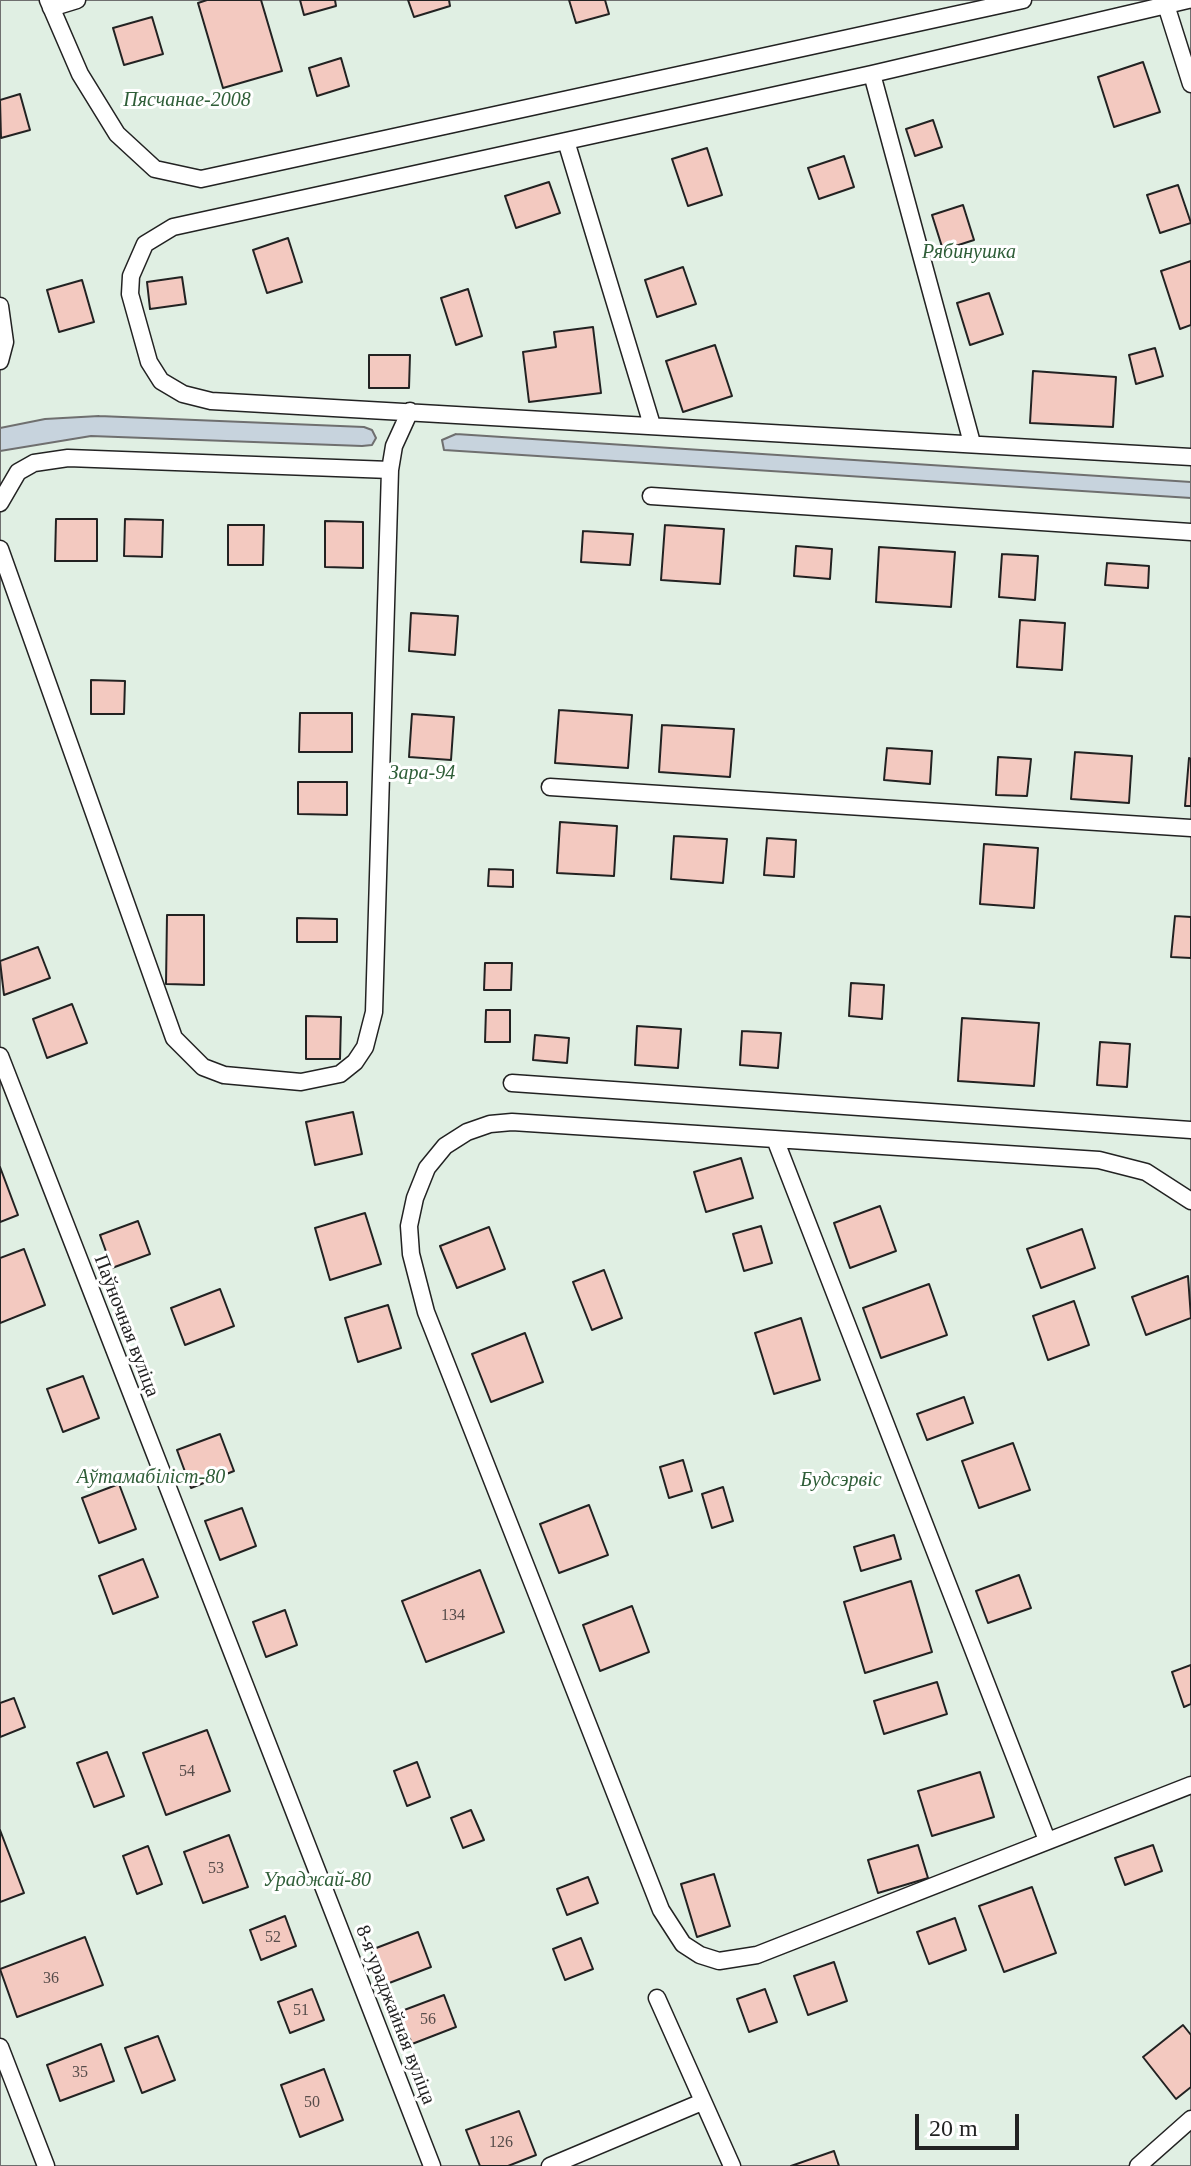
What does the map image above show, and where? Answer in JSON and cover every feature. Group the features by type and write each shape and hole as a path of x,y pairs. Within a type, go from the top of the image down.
{"lane":[{"path":"77,0 50,4 80,74 117,134 155,169 201,179 1023,0"},
{"path":"1188,0 872,74 173,227 145,244 131,276 133,311 149,362 170,388 211,401 1191,457"},
{"path":"1166,5 1191,84"},
{"path":"872,74 972,443"},
{"path":"566,141 652,425"},
{"path":"0,306 5,342 0,361"},
{"path":"0,549 174,1038 187,1054 224,1075 301,1082 340,1074 355,1062 365,1047 374,1012 390,470 394,446 410,411"},
{"path":"0,503 18,472 34,463 60,459 390,470"},
{"path":"651,496 1191,532"},
{"path":"550,787 1191,828"},
{"name":"Паўночная вуліца","path":"0,1056 216,1611"},
{"path":"512,1083 1191,1130"},
{"path":"1191,1201 1146,1172 1099,1160 512,1122 490,1124 467,1132 445,1146 427,1168 415,1198 409,1226 411,1254 426,1312 661,1910 683,1944 700,1955 719,1961 738,1960 1191,1785"},
{"path":"775,1139 1047,1840"},
{"name":"8-я ураджайная вуліца","path":"216,1611 432,2166"},
{"path":"657,1998 732,2166"},
{"path":"0,2047 46,2166"},
{"path":"550,2166 702,2102"},
{"path":"1138,2166 1191,2119"}],"green space":[{"path":"0,0 1191,0 1191,2166 0,2166"}],"shaded area":[{"path":"99,416 364,427 372,430 376,438 372,445 362,446 91,436 0,451 0,428 45,419"},
{"path":"456,434 1191,482 1191,498 444,450 442,440"}],"building":[{"path":"207,0 261,0 282,71 223,88 198,3"},
{"path":"300,0 335,0 336,6 304,15"},
{"path":"408,0 449,0 450,6 414,17"},
{"path":"569,0 605,0 609,14 576,23"},
{"path":"152,17 163,54 124,65 113,28"},
{"path":"341,58 349,86 317,96 309,68"},
{"path":"1143,62 1160,112 1114,127 1098,77"},
{"path":"20,94 30,130 1,138 0,100"},
{"path":"933,120 942,147 915,156 906,129"},
{"path":"707,148 722,195 688,206 672,159"},
{"path":"844,156 854,187 819,199 808,168"},
{"path":"549,182 560,213 516,228 505,196"},
{"path":"1178,185 1191,223 1160,233 1147,195"},
{"path":"963,205 974,240 943,250 932,215"},
{"path":"288,238 302,282 267,293 253,250"},
{"path":"1191,261 1191,325 1180,329 1161,271"},
{"path":"683,267 696,304 657,317 645,280"},
{"path":"182,277 186,304 150,309 147,282"},
{"path":"82,280 94,322 59,332 47,290"},
{"path":"468,289 482,336 456,345 441,298"},
{"path":"989,293 1003,334 970,345 957,303"},
{"path":"593,327 601,393 529,402 523,352 556,347 554,332"},
{"path":"715,345 732,396 683,412 666,361"},
{"path":"1155,348 1163,376 1136,384 1129,355"},
{"path":"369,355 410,355 409,388 369,388"},
{"path":"1033,371 1116,377 1113,427 1030,423"},
{"path":"56,519 97,519 97,561 55,561"},
{"path":"125,519 163,520 162,557 124,556"},
{"path":"325,521 363,522 363,568 325,567"},
{"path":"228,525 264,525 263,565 228,565"},
{"path":"665,525 724,529 720,584 661,580"},
{"path":"583,531 633,534 630,565 581,562"},
{"path":"796,546 832,549 830,579 794,576"},
{"path":"879,547 955,552 951,607 876,602"},
{"path":"1002,554 1038,556 1035,600 999,597"},
{"path":"1107,563 1149,566 1148,588 1105,585"},
{"path":"411,613 458,616 455,655 409,651"},
{"path":"1020,620 1065,623 1062,670 1017,667"},
{"path":"91,680 125,681 124,714 91,714"},
{"path":"559,710 632,715 628,768 555,763"},
{"path":"300,713 352,713 352,752 299,752"},
{"path":"412,714 454,717 451,760 409,757"},
{"path":"662,725 734,729 730,777 659,772"},
{"path":"887,748 932,751 930,784 884,780"},
{"path":"1075,752 1132,756 1129,803 1071,799"},
{"path":"998,757 1031,759 1027,796 996,795"},
{"path":"1189,758 1191,806 1185,806"},
{"path":"298,782 347,782 347,815 298,814"},
{"path":"560,822 617,826 614,876 557,873"},
{"path":"674,836 727,839 723,883 671,879"},
{"path":"767,838 796,840 794,877 764,875"},
{"path":"984,844 1038,848 1034,908 980,904"},
{"path":"489,869 513,870 513,887 488,886"},
{"path":"167,915 204,915 204,985 166,984"},
{"path":"1175,916 1191,917 1191,958 1171,957"},
{"path":"297,918 337,919 337,942 297,942"},
{"path":"38,947 50,978 4,995 0,961"},
{"path":"485,963 512,963 511,990 484,990"},
{"path":"851,983 884,985 882,1019 849,1016"},
{"path":"72,1004 87,1043 47,1058 33,1019"},
{"path":"486,1010 510,1010 510,1042 485,1042"},
{"path":"306,1016 341,1017 340,1059 306,1059"},
{"path":"962,1018 1039,1023 1034,1086 958,1081"},
{"path":"637,1026 681,1029 678,1068 635,1065"},
{"path":"742,1031 781,1033 778,1068 740,1065"},
{"path":"535,1035 569,1038 567,1063 533,1060"},
{"path":"1100,1042 1130,1044 1127,1087 1097,1085"},
{"path":"353,1112 362,1154 315,1165 306,1122"},
{"path":"741,1158 753,1198 706,1212 694,1172"},
{"path":"0,1167 18,1215 0,1222"},
{"path":"880,1206 896,1251 850,1268 834,1223"},
{"path":"365,1213 381,1264 330,1280 315,1228"},
{"path":"138,1221 150,1254 112,1268 100,1235"},
{"path":"761,1226 772,1263 744,1271 733,1234"},
{"path":"489,1227 505,1269 457,1288 440,1246"},
{"path":"1082,1229 1095,1268 1041,1288 1027,1249"},
{"path":"24,1249 45,1305 0,1323 0,1258"},
{"path":"604,1270 622,1318 592,1330 573,1282"},
{"path":"1188,1276 1191,1318 1146,1335 1132,1297"},
{"path":"929,1284 947,1335 881,1358 863,1308"},
{"path":"220,1289 234,1326 185,1345 171,1308"},
{"path":"1074,1301 1089,1345 1048,1360 1033,1316"},
{"path":"388,1305 401,1348 358,1362 345,1318"},
{"path":"801,1318 820,1380 774,1394 755,1333"},
{"path":"525,1333 543,1382 491,1402 472,1354"},
{"path":"83,1376 99,1418 63,1432 47,1389"},
{"path":"964,1397 973,1423 927,1440 917,1414"},
{"path":"220,1434 234,1471 191,1488 177,1450"},
{"path":"1013,1443 1030,1490 979,1508 962,1461"},
{"path":"683,1460 692,1491 669,1498 660,1467"},
{"path":"119,1484 136,1529 99,1543 82,1498"},
{"path":"723,1487 733,1521 712,1528 702,1494"},
{"path":"589,1505 608,1555 559,1573 540,1524"},
{"path":"242,1508 256,1546 220,1560 205,1521"},
{"path":"894,1535 901,1559 861,1571 854,1547"},
{"path":"143,1559 158,1597 113,1614 99,1576"},
{"path":"480,1570 504,1632 426,1662 402,1601"},
{"path":"1019,1575 1031,1608 988,1623 976,1591"},
{"path":"911,1581 932,1652 865,1673 844,1602"},
{"path":"632,1606 649,1652 600,1671 583,1625"},
{"path":"285,1610 297,1645 266,1657 253,1622"},
{"path":"1191,1665 1191,1704 1184,1707 1172,1672"},
{"path":"937,1682 947,1714 884,1734 874,1701"},
{"path":"14,1698 25,1727 0,1737 0,1703"},
{"path":"207,1730 230,1791 166,1815 143,1753"},
{"path":"107,1752 124,1796 94,1807 77,1763"},
{"path":"417,1762 430,1797 407,1806 394,1771"},
{"path":"980,1772 994,1817 932,1836 918,1791"},
{"path":"471,1810 484,1840 463,1848 451,1818"},
{"path":"0,1830 24,1893 0,1902"},
{"path":"229,1835 248,1887 203,1903 184,1852"},
{"path":"918,1845 928,1878 878,1893 868,1860"},
{"path":"1153,1845 1162,1871 1125,1885 1115,1858"},
{"path":"148,1846 162,1884 137,1894 123,1856"},
{"path":"714,1874 730,1926 697,1937 681,1884"},
{"path":"588,1877 598,1903 567,1915 557,1889"},
{"path":"1032,1887 1056,1953 1004,1972 979,1906"},
{"path":"285,1916 296,1946 261,1960 250,1930"},
{"path":"955,1918 966,1950 929,1964 917,1932"},
{"path":"418,1932 431,1967 384,1985 371,1950"},
{"path":"85,1937 103,1985 17,2017 0,1969"},
{"path":"581,1938 593,1969 565,1980 553,1949"},
{"path":"834,1962 847,2001 808,2015 794,1976"},
{"path":"312,1989 324,2020 290,2033 278,2002"},
{"path":"765,1989 777,2022 749,2032 737,1999"},
{"path":"444,1995 456,2027 412,2044 399,2012"},
{"path":"1183,2025 1191,2035 1191,2087 1176,2099 1143,2057"},
{"path":"158,2036 175,2080 142,2093 125,2048"},
{"path":"101,2044 114,2081 60,2101 47,2065"},
{"path":"324,2069 343,2120 300,2137 281,2085"},
{"path":"519,2111 536,2155 508,2166 480,2166 466,2130"},
{"path":"834,2151 839,2166 791,2166"}],"park label":[{"name":"Пясчанае-2008","path":"187,101"},
{"name":"Рябинушка","path":"969,253"},
{"name":"Зара-94","path":"422,774"},
{"name":"Аўтамабіліст-80","path":"151,1478"},
{"name":"Будсэрвіс","path":"841,1481"},
{"name":"Ураджай-80","path":"317,1881"}]}
